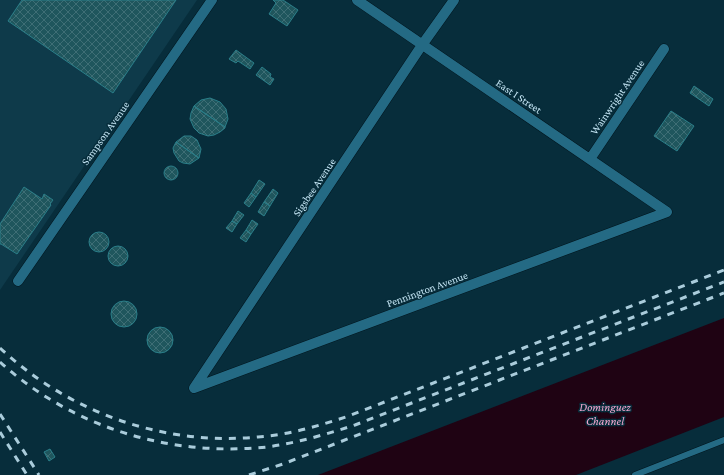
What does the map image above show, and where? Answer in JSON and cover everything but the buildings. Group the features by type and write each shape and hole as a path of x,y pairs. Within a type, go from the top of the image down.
{"street":[{"name":"Sampson Avenue","path":"18,281 212,0"},
{"name":"East I Street","path":"356,0 667,212"},
{"name":"Sigsbee Avenue","path":"194,388 422,45 454,0"},
{"name":"Wainwright Avenue","path":"590,159 664,49"},
{"name":"Pennington Avenue","path":"194,388 667,212"}],"lane":[{"path":"635,475 724,440"}],"shaded area":[{"path":"0,0 197,0 0,290"}],"water":[{"name":"Dominguez Channel","path":"724,318 724,417 576,475 318,475"}],"railway":[{"path":"0,348 27,371 56,391 87,407 120,420 153,430 187,436 223,438 269,436 303,430 346,417 724,270"},
{"path":"0,362 28,385 59,405 91,421 124,433 159,442 195,447 231,449 267,447 301,441 355,425 724,282"},
{"path":"249,475 283,464 724,293"},
{"path":"0,414 39,475"},
{"path":"0,432 27,475"}]}
